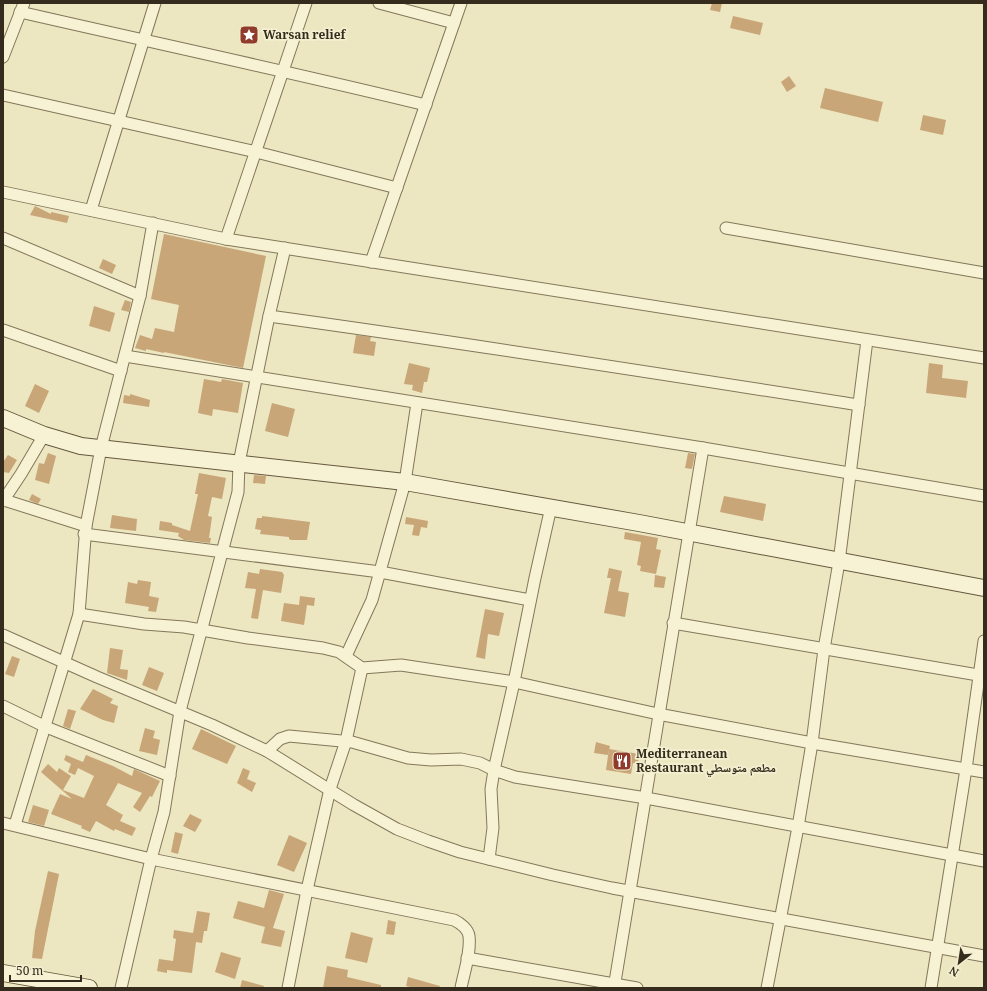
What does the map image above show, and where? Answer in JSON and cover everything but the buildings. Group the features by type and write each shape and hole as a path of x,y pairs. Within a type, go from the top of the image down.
{"street":[{"path":"91,210 155,3"},
{"path":"226,239 306,3"},
{"path":"379,3 454,23"},
{"path":"371,262 461,3"},
{"path":"3,57 22,7 144,41 284,70 426,105"},
{"path":"3,95 256,152 397,188"},
{"path":"3,192 226,239 984,358"},
{"path":"15,825 46,727 79,614 85,530 101,448 140,296 153,224"},
{"path":"726,228 984,273"},
{"path":"3,238 140,296"},
{"path":"121,988 150,859 164,812 180,711 238,492 239,463 269,316 285,248"},
{"path":"269,316 440,339 570,361 859,405"},
{"path":"3,330 121,371"},
{"path":"767,988 798,827 812,743 824,649 839,562 867,340"},
{"path":"125,356 703,448 984,496"},
{"path":"346,656 365,618 380,572 405,482 417,403"},
{"path":"3,418 68,443 405,482 551,507 984,588"},
{"path":"44,435 4,500 85,530 222,552 380,572 530,600"},
{"path":"614,986 703,448"},
{"path":"489,859 492,828 491,789 494,770 551,507"},
{"path":"79,614 323,648 339,652 362,668 401,665 514,682 658,714 812,743 984,772"},
{"path":"674,623 981,675"},
{"path":"3,635 65,664 180,711 267,751 354,805 397,829 434,844 553,875 629,891 984,956"},
{"path":"931,988 939,948 981,675 984,641"},
{"path":"288,988 307,890 330,789 346,741 362,668"},
{"path":"3,706 46,727 170,776"},
{"path":"267,751 280,739 289,736 346,741 408,758 432,760 461,759 480,763 494,770 515,777 646,798 984,861"},
{"path":"3,823 150,859 454,920 462,924 469,935 467,958 461,988"},
{"path":"467,958 614,986 637,988"},
{"path":"3,973 89,988"}],"place":[{"name":"Warsan relief","path":"249,35"},
{"name":"Mediterranean Restaurant مطعم متوسطي","path":"622,761"}]}
